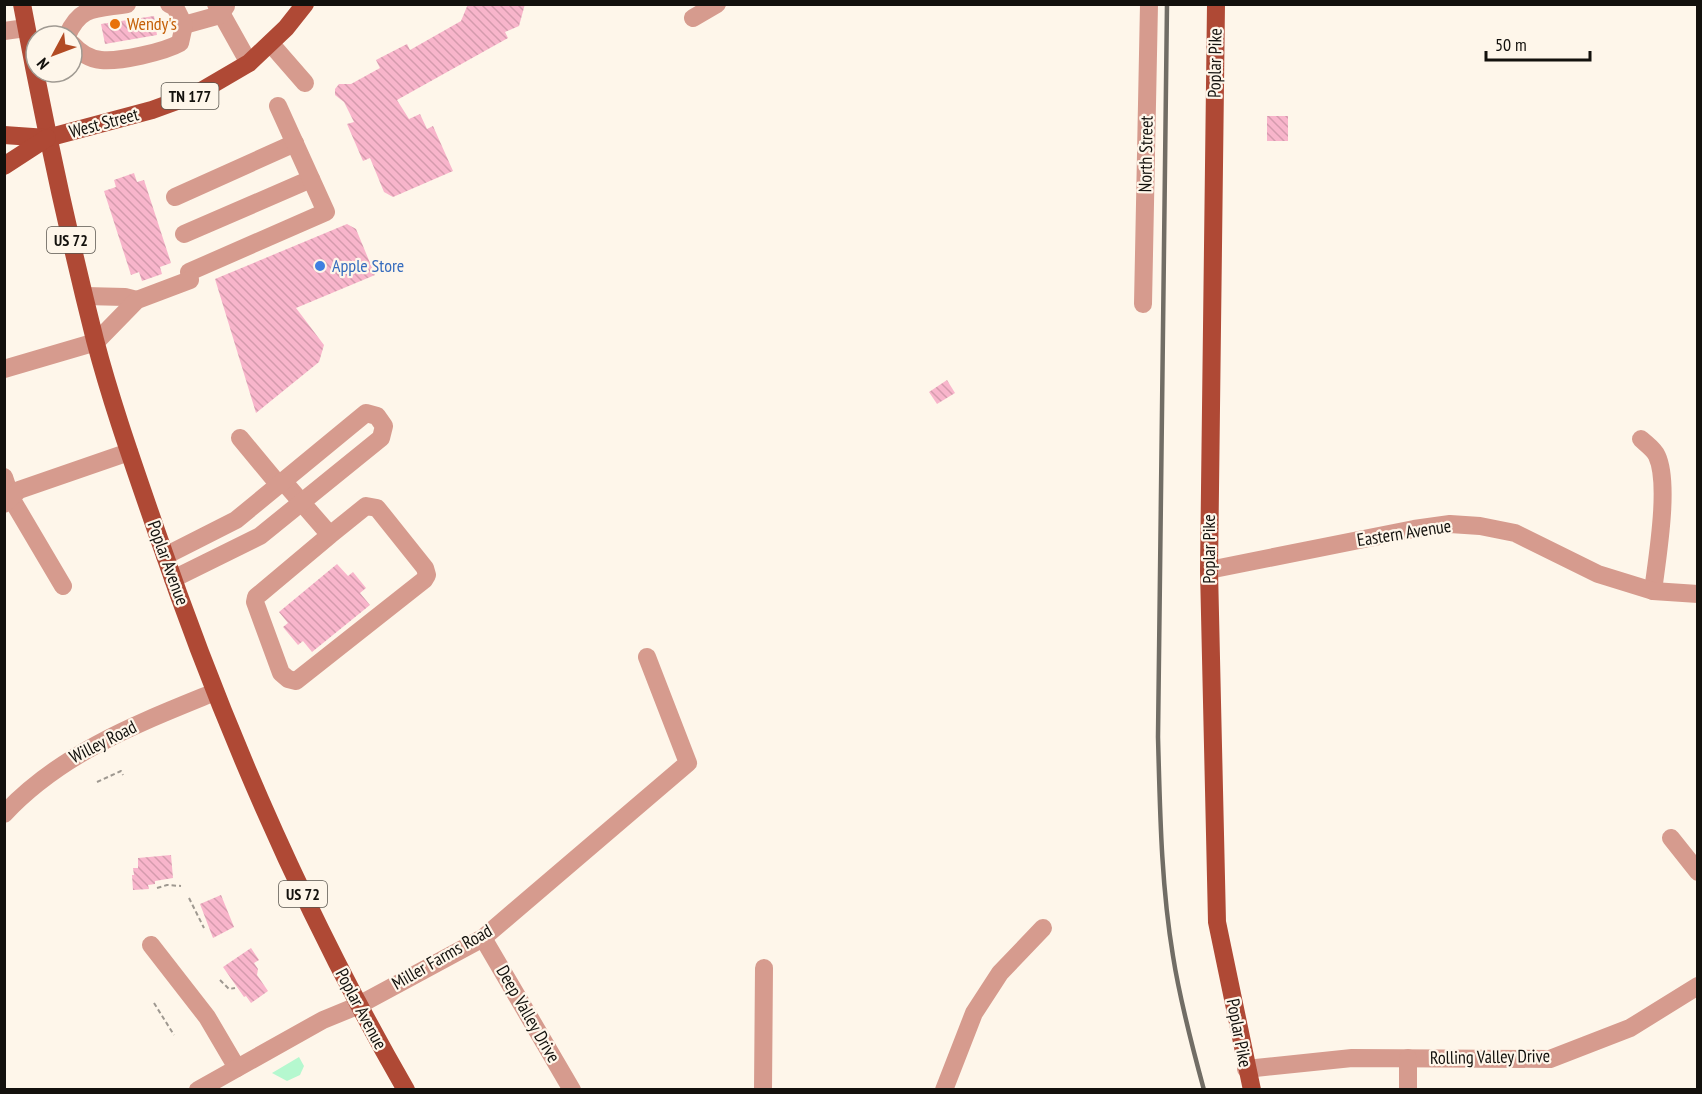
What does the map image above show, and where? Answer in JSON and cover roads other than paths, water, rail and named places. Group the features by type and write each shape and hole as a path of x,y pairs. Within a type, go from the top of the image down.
{"main road":[{"name":"Poplar Avenue","path":"22,4 27,24"},
{"name":"West Street","path":"47,138 152,110 196,94 249,63 271,44 305,4"},
{"name":"Poplar Pike","path":"1216,4 1209,570 1218,922 1246,1069 1252,1089"},
{"name":"Poplar Avenue","path":"38,84 47,138 96,342 129,452 173,579 215,692 283,852 357,1006 406,1089"},
{"path":"4,135 47,138"},
{"path":"4,166 47,138"}],"street":[{"path":"72,24 74,19 92,9 128,4"},
{"path":"84,54 100,60 165,51 180,44 184,25 175,7 169,4"},
{"path":"693,18 717,4"},
{"name":"North Street","path":"1143,304 1149,4"},
{"path":"184,25 221,8 249,63"},
{"path":"4,31 24,36"},
{"path":"271,44 305,83"},
{"path":"4,369 96,342 137,300 326,212 278,106"},
{"path":"175,197 295,143"},
{"path":"184,234 311,179"},
{"path":"85,296 125,297 137,300"},
{"path":"165,556 236,520 366,413 377,416 384,426 381,438 260,536 173,579"},
{"path":"240,438 330,535"},
{"path":"1641,439 1656,454 1661,470 1660,534 1653,591"},
{"path":"8,501 19,490 129,452"},
{"path":"4,477 8,501 63,586"},
{"path":"366,506 376,508 418,560 427,575 424,580 296,681 288,679 281,673 255,602 256,597 330,535 366,506"},
{"name":"Eastern Avenue","path":"1209,570 1414,529 1460,525 1515,533 1598,574 1653,591 1698,594"},
{"name":"Miller Farms Road","path":"198,1089 324,1020 357,1006 483,938 688,763 647,657"},
{"name":"Willey Road","path":"4,814 29,788 77,753 137,723 215,692"},
{"path":"1671,838 1698,872"},
{"path":"944,1089 974,1013 1000,973 1043,928"},
{"name":"Deep Valley Drive","path":"483,938 572,1089"},
{"path":"151,945 207,1017 237,1068"},
{"path":"763,1089 764,968"},
{"name":"Rolling Valley Drive","path":"1246,1069 1352,1058 1550,1059 1630,1028 1698,986"},
{"name":"Rolling Valley Drive","path":"1408,1058 1408,1089"}],"railway":[{"path":"1167,4 1158,737 1164,874 1169,929 1183,1007 1204,1090"}],"place":[{"name":"Wendy's","path":"115,24"},
{"name":"Apple Store","path":"320,266"}]}
